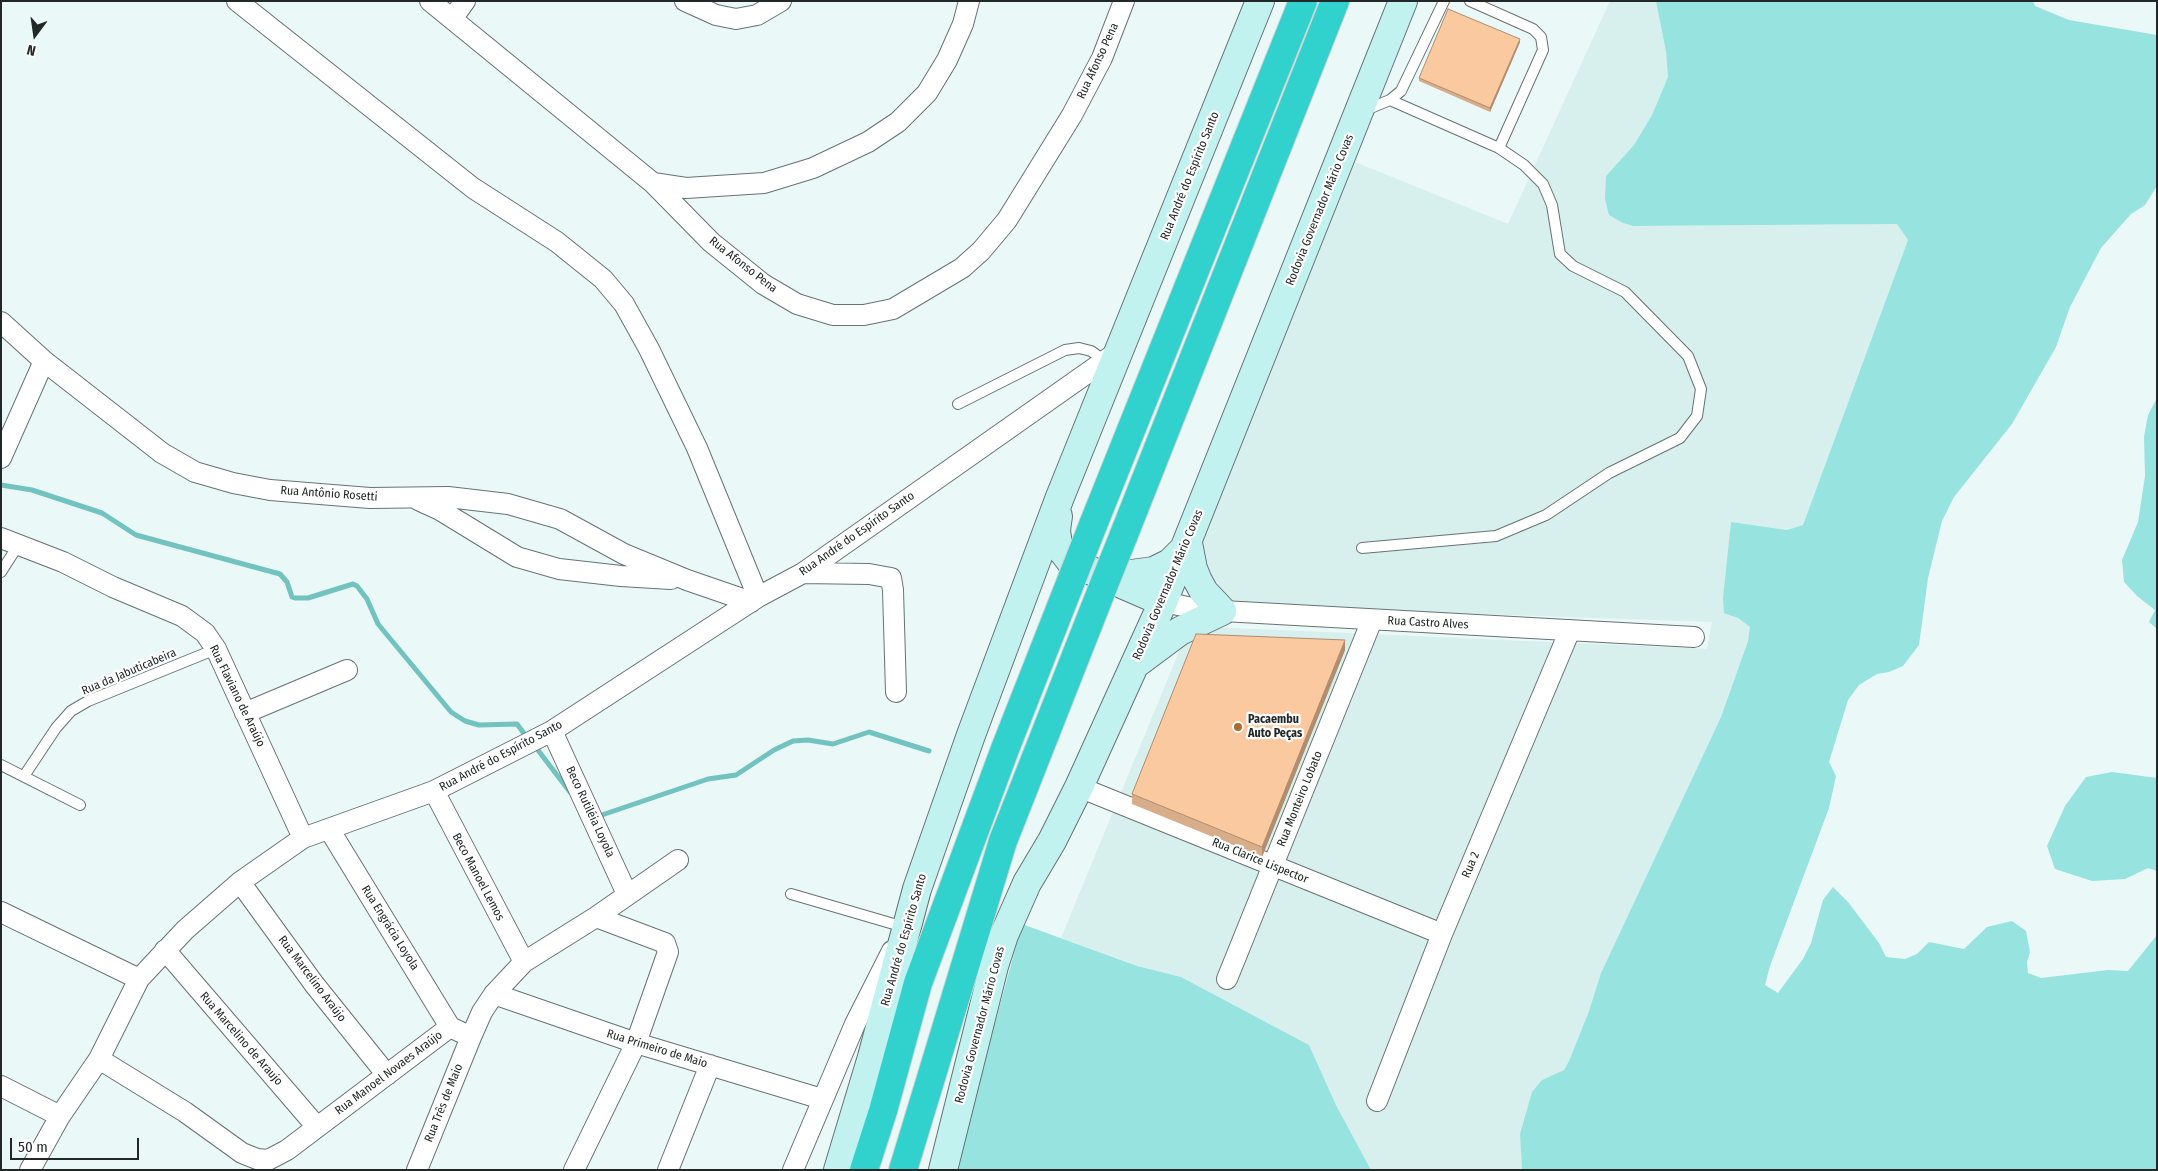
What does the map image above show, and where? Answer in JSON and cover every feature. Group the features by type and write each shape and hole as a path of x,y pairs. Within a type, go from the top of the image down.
{"highway":[{"path":"864,1170 883,1111 918,983 1005,749 1303,1"},
{"path":"903,1170 1003,841 1335,1"}],"street":[{"path":"237,1 473,188 557,242 603,279 624,304 649,349 696,448 754,599"},
{"name":"Rua Afonso Pena","path":"430,1 653,183 711,242 764,284 796,304 833,315 864,315 893,309 962,268 982,251 1007,220 1072,115 1102,58 1124,1"},
{"path":"452,19 465,1"},
{"path":"685,1 716,15 736,19 757,15 780,1"},
{"path":"653,183 694,188 764,183 813,168 868,142 898,122 928,93 947,60 963,24 969,1"},
{"name":"Rua André do Espírito Santo","path":"838,1170 872,1057 906,923 971,734 1113,356 1260,1"},
{"name":"Rodovia Governador Mário Covas","path":"943,1170 994,966 1004,935 1027,884 1052,841 1079,787 1163,602 1402,1"},
{"name":"Rua Antônio Rosetti","path":"1,322 44,361 162,453 195,472 232,483 270,490 370,498 409,496 477,500 508,504 560,518 624,554 688,580 754,599"},
{"name":"Rua André do Espírito Santo","path":"30,1170 60,1116 99,1059 140,980 165,950 240,882 303,838 434,791 552,731 754,599 803,573 1113,356"},
{"path":"1,458 44,361"},
{"path":"409,496 440,510 517,557 559,569 621,576 688,580"},
{"path":"1060,497 1056,530 1061,552 1071,562 1106,582 1163,602"},
{"path":"465,525 468,511 477,500"},
{"name":"Rua Flaviano de Araújo","path":"10,541 63,562 114,587 182,616 205,632 216,649 303,838"},
{"path":"1106,582 1162,568 1177,558 1188,543"},
{"path":"1134,666 1180,631 1222,611 1204,592 1192,569 1188,543"},
{"path":"621,576 624,571 624,554"},
{"path":"803,573 874,574 891,578 894,590 896,692"},
{"name":"Rua Castro Alves","path":"1163,602 1222,611 1694,637"},
{"name":"Rua Monteiro Lobato","path":"1227,978 1372,620"},
{"name":"Rua 2","path":"1377,1101 1442,934 1570,630"},
{"path":"246,713 347,670"},
{"name":"Beco Rutiléia Loyola","path":"552,731 627,894"},
{"name":"Rua Clarice Lispector","path":"1079,787 1442,934"},
{"name":"Beco Manoel Lemos","path":"434,791 524,962"},
{"name":"Rua Engrácia Loyola","path":"329,829 450,1027"},
{"path":"471,1037 482,1012 494,994 524,962 596,917 678,860"},
{"name":"Rua Marcelino Araújo","path":"240,882 314,984 387,1075"},
{"path":"1,912 140,980"},
{"path":"574,1170 636,1043 668,952 668,947 665,944 596,917"},
{"path":"793,1170 855,1024 906,923"},
{"name":"Rua Marcelino de Araujo","path":"165,950 317,1127"},
{"name":"Rua Primeiro de Maio","path":"494,994 636,1043 822,1099"},
{"name":"Rua Manoel Novaes Araújo","path":"99,1059 185,1112 242,1152 257,1159 268,1160 277,1156 317,1127 450,1027 471,1037"},
{"name":"Rua Três de Maio","path":"417,1170 471,1037"},
{"path":"668,1170 710,1065"},
{"path":"1,1086 60,1116"}],"lane":[{"path":"1358,114 1390,100 1401,91 1410,76 1444,1"},
{"path":"1470,1 1532,29 1541,37 1543,50 1499,148"},
{"path":"1362,548 1496,536 1546,515 1609,473 1680,438 1697,416 1700,389 1688,356 1624,292 1573,266 1560,254 1552,205 1543,184 1524,165 1499,148 1390,100"},
{"path":"958,404 1065,350 1079,348 1113,356"},
{"name":"Rua Flaviano de Araújo","path":"1,572 10,541"},
{"name":"Rua da Jabuticabeira","path":"24,776 56,728 71,711 88,701 216,649"},
{"path":"1,765 80,805"},
{"path":"791,894 906,923"}],"shaded area":[{"path":"1610,1 1656,1 1666,52 1668,77 1652,115 1634,145 1606,176 1623,223 1633,226 1897,224 1908,240 1803,525 1787,530 1731,522 1729,551 1738,618 1751,627 1748,641 1721,717 1601,973 1589,1011 1569,1061 1564,1070 1542,1080 1520,1134 1522,1170 1371,1170 1336,1105 1309,1045 1181,977 1137,966 1061,938 1183,642 1212,627 1707,649 1712,622 1245,606 1235,604 1216,593 1197,553 1350,160 1508,224"},
{"path":"1656,1 2033,1 2035,6 2069,20 2157,35 2157,186 2145,205 2131,214 2101,248 2070,307 2056,347 2012,424 1954,497 1942,521 1928,578 1919,645 1903,666 1889,672 1877,674 1859,685 1848,700 1829,762 1836,776 1829,808 1770,966 1765,985 1778,993 1803,959 1811,943 1823,900 1833,887 1848,902 1879,943 1886,957 1905,959 1917,954 1929,942 1964,949 1987,927 2012,921 2026,931 2030,952 2027,962 2028,973 2041,978 2108,970 2128,971 2157,935 2157,1170 1522,1170 1520,1134 1532,1092 1542,1080 1564,1070 1569,1061 1589,1011 1601,973 1721,717 1748,641 1750,627 1738,618 1724,613 1723,598 1731,522 1787,530 1803,525 1908,240 1897,224 1633,226 1609,215 1605,199 1606,176 1634,145 1652,115 1668,77 1666,52"},
{"path":"2157,398 2157,629 2149,622 2155,610 2137,596 2124,582 2122,560 2138,522 2145,476 2144,437 2148,415"},
{"path":"2112,772 2157,778 2157,871 2148,868 2125,879 2092,881 2055,869 2047,846 2065,806 2086,777"},
{"path":"1022,924 1137,966 1181,977 1309,1045 1336,1105 1371,1170 955,1170"}],"building":[{"path":"1448,9 1520,39 1490,108 1419,78"},
{"name":"Pacaembu Auto Peças","path":"1196,634 1345,640 1262,847 1132,794"}],"waterway":[{"path":"1,485 32,490 102,513 136,535 280,574 287,582 292,597 295,598 308,598 353,584 357,586 367,599 378,624 451,712 465,721 479,725 517,724 528,739"},
{"path":"596,817 708,779 736,775 774,750 793,741 808,740 833,744 869,732 929,751"},
{"path":"534,745 570,792"}],"place":[{"name":"Pacaembu Auto Peças","path":"1238,727"}]}
